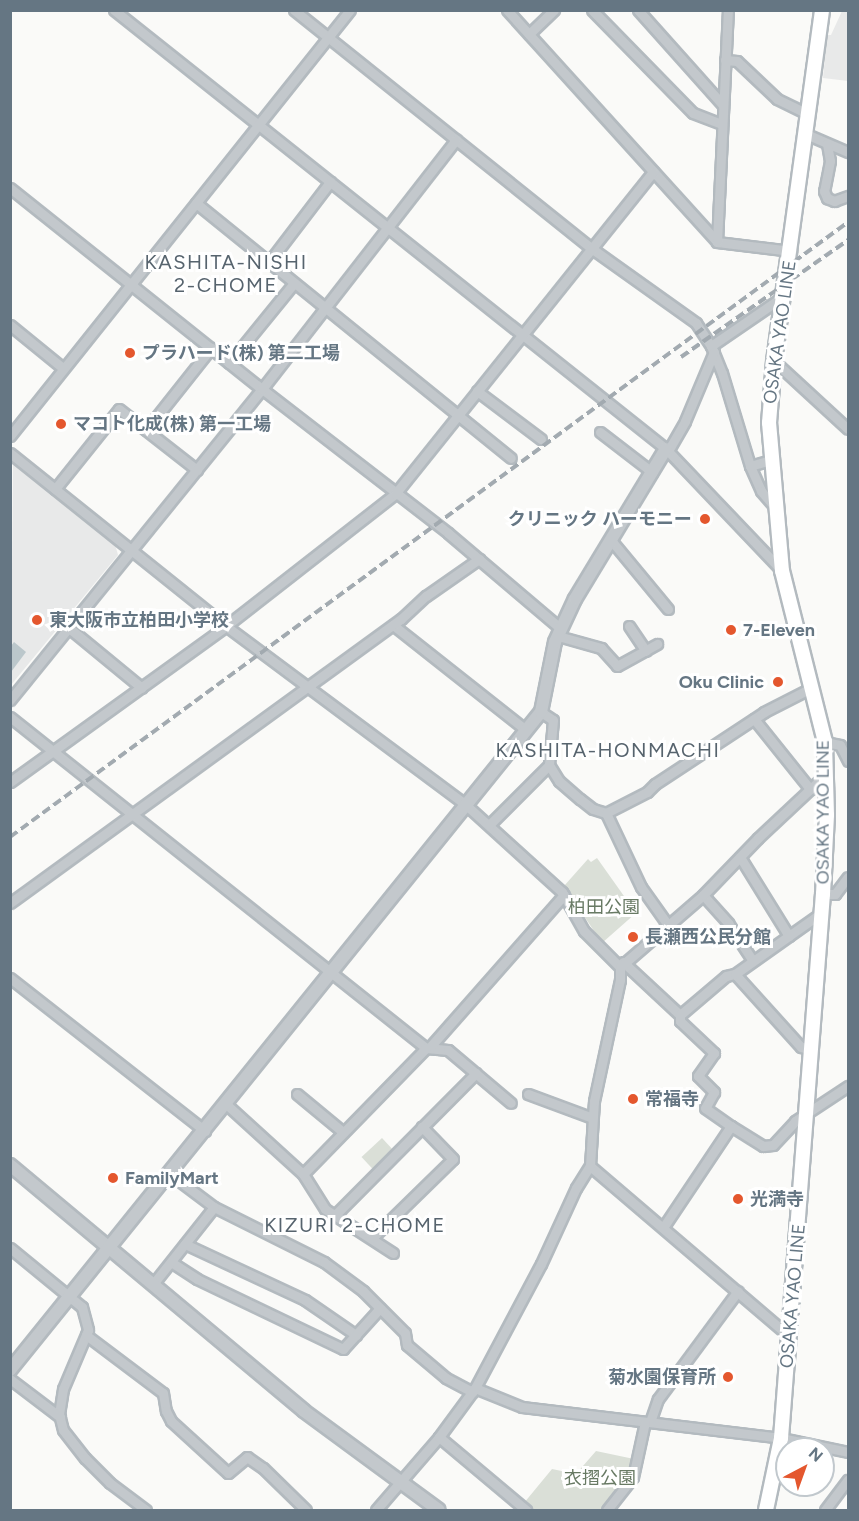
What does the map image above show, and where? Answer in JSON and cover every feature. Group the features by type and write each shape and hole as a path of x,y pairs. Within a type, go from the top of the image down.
{"main road":[{"name":"OSAKA YAO LINE","path":"781,1437 824,894 825,742 782,571 769,423 774,361 791,251 822,10"},
{"name":"OSAKA YAO LINE","path":"766,1510 775,1467"}],"street":[{"path":"114,10 667,450 782,571"},
{"path":"294,10 591,248 696,323 712,349 750,466 761,491 775,507"},
{"path":"10,436 350,10"},
{"path":"507,10 717,242 791,251"},
{"path":"529,34 554,10"},
{"path":"592,10 693,113 722,124"},
{"path":"638,10 723,105"},
{"path":"717,242 728,10"},
{"path":"725,60 737,61 777,99 808,114"},
{"path":"806,135 849,152"},
{"path":"10,700 262,389 456,140"},
{"path":"827,144 830,161 825,191 827,198 834,201 849,196"},
{"path":"10,782 226,626 395,494 653,172"},
{"path":"269,262 330,182"},
{"path":"10,188 479,559 560,632 601,648 617,666 657,644"},
{"path":"196,203 457,416 512,458"},
{"path":"229,363 294,283"},
{"path":"10,1370 111,1248 541,712 560,632 575,599 693,405 712,349 784,296"},
{"path":"10,325 63,368"},
{"path":"146,430 211,348"},
{"path":"774,361 849,429"},
{"path":"477,391 541,439"},
{"path":"55,489 119,410 197,470"},
{"path":"600,432 652,472"},
{"path":"10,453 226,626 466,805 564,896 584,931 680,1015"},
{"path":"750,466 771,460"},
{"path":"610,539 668,609"},
{"path":"10,903 393,625 426,596 479,559"},
{"path":"393,625 526,730"},
{"path":"629,626 646,651"},
{"path":"69,628 142,688"},
{"path":"541,712 553,720 549,765 559,781 593,809 606,813 647,792 655,784 754,719 813,687"},
{"path":"10,717 427,1048 448,1050 510,1103"},
{"path":"754,719 810,789"},
{"path":"825,742 840,745 849,761"},
{"path":"489,825 549,765"},
{"path":"376,1510 439,1437 473,1390 541,1264 576,1188 590,1166 594,1101 620,980 621,965 703,895 825,775"},
{"path":"606,813 641,887 668,925"},
{"path":"740,857 789,936"},
{"path":"824,894 835,894 849,876"},
{"path":"703,895 728,923 753,961"},
{"path":"303,1174 427,1048 564,896"},
{"path":"822,913 735,974 726,976 680,1015 680,1021 714,1053 698,1076 714,1092 705,1108 763,1146 773,1145 805,1114 849,1086"},
{"path":"735,974 801,1047 810,1049"},
{"path":"10,978 205,1131"},
{"path":"335,1215 476,1073"},
{"path":"297,1094 343,1132"},
{"path":"528,1094 593,1118"},
{"path":"226,1104 303,1174 325,1209 393,1252"},
{"path":"664,1226 731,1126"},
{"path":"372,1238 453,1159 422,1127"},
{"path":"10,1165 304,1411 439,1510"},
{"path":"590,1166 664,1226 789,1336"},
{"path":"170,1174 214,1207 324,1262 380,1308 405,1333 407,1345 446,1378 473,1390 522,1407 775,1437"},
{"path":"153,1284 214,1207"},
{"path":"185,1244 305,1300 356,1335"},
{"path":"10,1248 82,1306 88,1330 63,1389 60,1417 63,1430 85,1458 110,1483 146,1510"},
{"path":"171,1262 197,1279 343,1349 380,1308"},
{"path":"607,1510 633,1477 648,1422 658,1399 738,1292"},
{"path":"86,1335 163,1393 166,1411 171,1421 228,1473 247,1457 263,1468 306,1510"},
{"path":"10,1379 60,1417"},
{"path":"439,1437 526,1510"},
{"path":"825,1510 849,1480"}],"shaded area":[{"path":"842,11 848,11 848,81 823,78 827,35 831,35"},
{"name":"東大阪市立柏田小学校","path":"13,462 115,544 118,555 11,685"},
{"path":"14,642 26,652 11,672 11,646"}],"green space":[{"name":"柏田公園","path":"597,858 636,913 602,943 564,886 588,859 591,862"},
{"path":"382,1138 393,1150 372,1169 362,1157"},
{"name":"衣摺公園","path":"596,1451 634,1459 630,1474 601,1510 519,1509 552,1469 576,1474"}],"railway":[{"path":"10,837 848,222"},
{"path":"681,357 848,240"}],"place":[{"name":"プラハード(株) 第二工場","path":"130,353"},
{"name":"マコト化成(株) 第一工場","path":"61,424"},
{"name":"クリニック ハーモニー","path":"705,519"},
{"name":"東大阪市立柏田小学校","path":"37,620"},
{"name":"7-Eleven","path":"731,630"},
{"name":"Oku Clinic","path":"778,682"},
{"name":"長瀬西公民分館","path":"633,937"},
{"name":"常福寺","path":"633,1099"},
{"name":"FamilyMart","path":"113,1178"},
{"name":"光満寺","path":"738,1199"},
{"name":"菊水園保育所","path":"728,1377"}],"district":[{"name":"KASHITA-NISHI 2-CHOME","path":"226,274"},
{"name":"KASHITA-HONMACHI","path":"608,750"},
{"name":"KIZURI 2-CHOME","path":"355,1225"}]}
